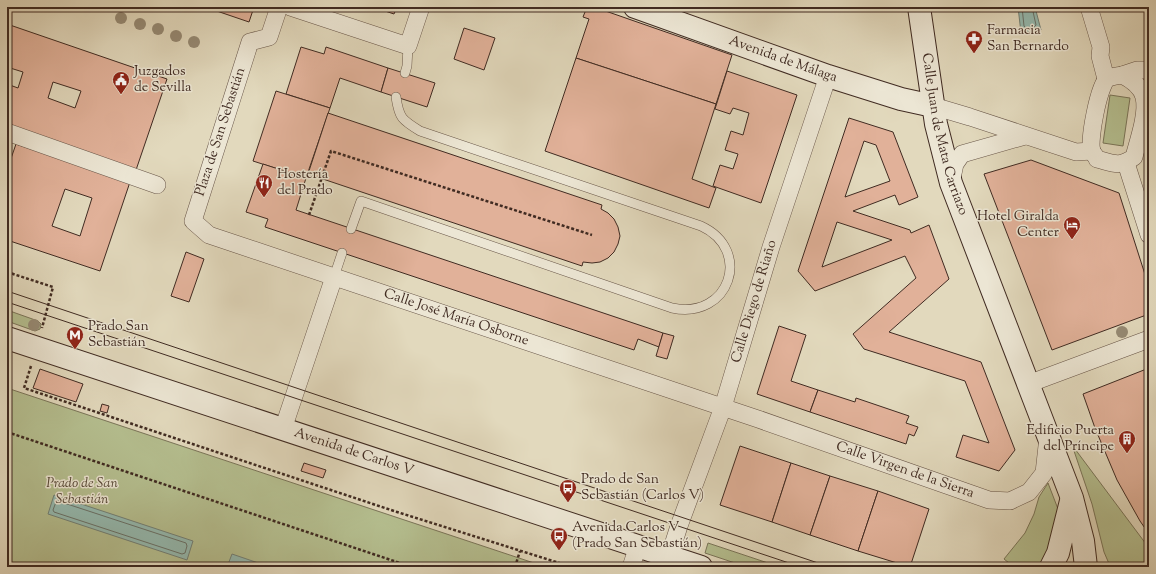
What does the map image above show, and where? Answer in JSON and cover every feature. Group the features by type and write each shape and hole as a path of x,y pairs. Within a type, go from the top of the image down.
{"street":[{"name":"Plaza de San Sebastián","path":"193,221 250,42 269,37 279,7"},
{"path":"290,7 408,46 421,7"},
{"name":"Avenida de Málaga","path":"635,7 828,76 901,99 933,106"},
{"name":"Calle Juan de Mata Carriazo","path":"919,7 933,106 941,147 951,183 1072,498 1083,541 1086,567"},
{"path":"1089,7 1101,47 1100,56 1114,77 1130,79 1146,97 1134,157 1126,163 1116,164 1097,159 1092,150 1091,138 1101,87 1114,77 1137,70 1149,70"},
{"name":"Calle Diego de Riaño","path":"668,562 679,526 723,408 771,248 828,76"},
{"path":"933,106 1076,152 1092,150"},
{"path":"7,132 157,185"},
{"path":"951,183 955,164 962,154 1025,136"},
{"path":"1126,163 1149,235"},
{"name":"Calle José María Osborne","path":"193,221 209,235 723,408"},
{"path":"283,429 334,277"},
{"name":"Avenida de Carlos V","path":"7,338 638,546 668,562 701,567"},
{"path":"1028,384 1149,339"},
{"name":"Calle Virgen de la Sierra","path":"723,408 990,500 1010,502 1030,492 1044,473 1048,437"},
{"path":"1051,567 1058,553 1072,498"},
{"path":"631,567 638,546"}],"lane":[{"path":"405,73 407,66 408,46"},
{"path":"351,229 361,201 672,308 683,310 693,310 704,307 720,295 726,286 730,271 729,255 722,241 710,230 613,195 420,130 406,123 398,112 396,97"},
{"path":"334,277 342,253"}],"path":[{"path":"309,215 331,150 592,235"},
{"path":"7,272 53,288 49,300"},
{"path":"31,365 24,388 397,512 572,567"},
{"path":"7,432 412,567"},
{"path":"515,567 520,551"}],"green space":[{"path":"1110,95 1130,98 1123,146 1103,143"},
{"path":"7,310 38,321 41,324 40,329 35,331 7,321"},
{"name":"Prado de San Sebastián","path":"7,388 546,567 7,567"},
{"path":"1072,445 1149,548 1149,567 1110,566 1104,552 1092,504"},
{"path":"1048,483 1058,509 1059,521 1044,567 1014,567 1004,559 1025,533 1034,514 1039,497"},
{"path":"708,543 780,567 747,567 705,553"}],"water":[{"path":"1018,7 1035,7 1041,30 1021,33"},
{"path":"54,495 193,541 187,560 48,514"},
{"path":"232,554 270,567 227,567"}],"building":[{"path":"205,7 254,7 249,22"},
{"path":"373,7 397,7 394,14"},
{"path":"587,7 594,7 732,55 716,104 576,58 589,19 583,17"},
{"name":"Juzgados de Sevilla","path":"7,24 167,79 136,170 7,126 7,84 18,88 23,72 7,67","holes":["53,82 81,91 75,108 48,98"]},
{"path":"464,28 495,38 484,70 454,59"},
{"path":"301,47 324,54 326,47 388,68 381,92 340,78 330,108 286,94"},
{"path":"576,58 716,104 692,179 716,188 709,208 545,151"},
{"path":"388,68 435,83 427,107 381,92"},
{"path":"727,71 797,95 761,203 713,186 720,165 733,169 738,154 725,150 731,131 743,135 749,113 733,108 730,114 715,109"},
{"path":"276,91 330,108 306,178 253,161"},
{"path":"328,113 602,205 601,209 614,219 618,227 620,236 618,244 614,252 608,258 600,262 583,262 582,266 308,174"},
{"path":"849,118 893,132 918,197 899,205 895,195 853,211 910,230 911,233 929,225 949,279 889,332 981,362 1015,450 999,471 956,457 963,435 989,443 965,381 864,349 853,334 916,278 905,256 815,291 798,271","holes":["864,141 876,145 890,181 845,197","837,222 892,240 822,267"]},
{"path":"16,144 130,182 100,271 7,240 7,170","holes":["65,189 92,198 80,236 52,226"]},
{"name":"Hotel Giralda Center","path":"1031,160 1119,193 1149,287 1149,314 1052,350 984,174"},
{"path":"263,164 306,178 296,210 663,333 659,347 638,339 634,350 265,227 268,219 246,212"},
{"path":"186,252 204,259 189,302 171,296"},
{"path":"779,326 806,335 791,381 818,390 810,412 757,394"},
{"path":"663,333 674,336 667,359 656,356"},
{"name":"Edificio Puerta del Príncipe","path":"1149,368 1149,534 1117,480 1095,428 1083,394"},
{"path":"40,369 83,384 76,402 33,388"},
{"path":"818,390 855,402 856,398 909,416 906,423 918,427 914,436 909,434 906,444 810,412"},
{"path":"102,404 109,406 107,413 100,411"},
{"path":"740,446 791,463 772,522 720,505"},
{"path":"304,463 326,470 323,478 301,471"},
{"path":"791,463 830,476 810,535 772,522"},
{"path":"830,476 878,491 858,551 810,535"},
{"path":"878,491 929,509 910,567 858,551"}],"tram line":[{"path":"7,291 830,567"},
{"path":"7,302 801,567"}],"place":[{"name":"Farmacia San Bernardo","path":"974,54"},
{"name":"Juzgados de Sevilla","path":"121,95"},
{"name":"Hostería del Prado","path":"264,198"},
{"name":"Hotel Giralda Center","path":"1072,240"},
{"name":"Prado San Sebastián","path":"75,350"},
{"name":"Edificio Puerta del Príncipe","path":"1127,454"},
{"name":"Prado de San Sebastián (Carlos V)","path":"568,503"},
{"name":"Avenida Carlos V (Prado San Sebastián)","path":"559,551"}]}
